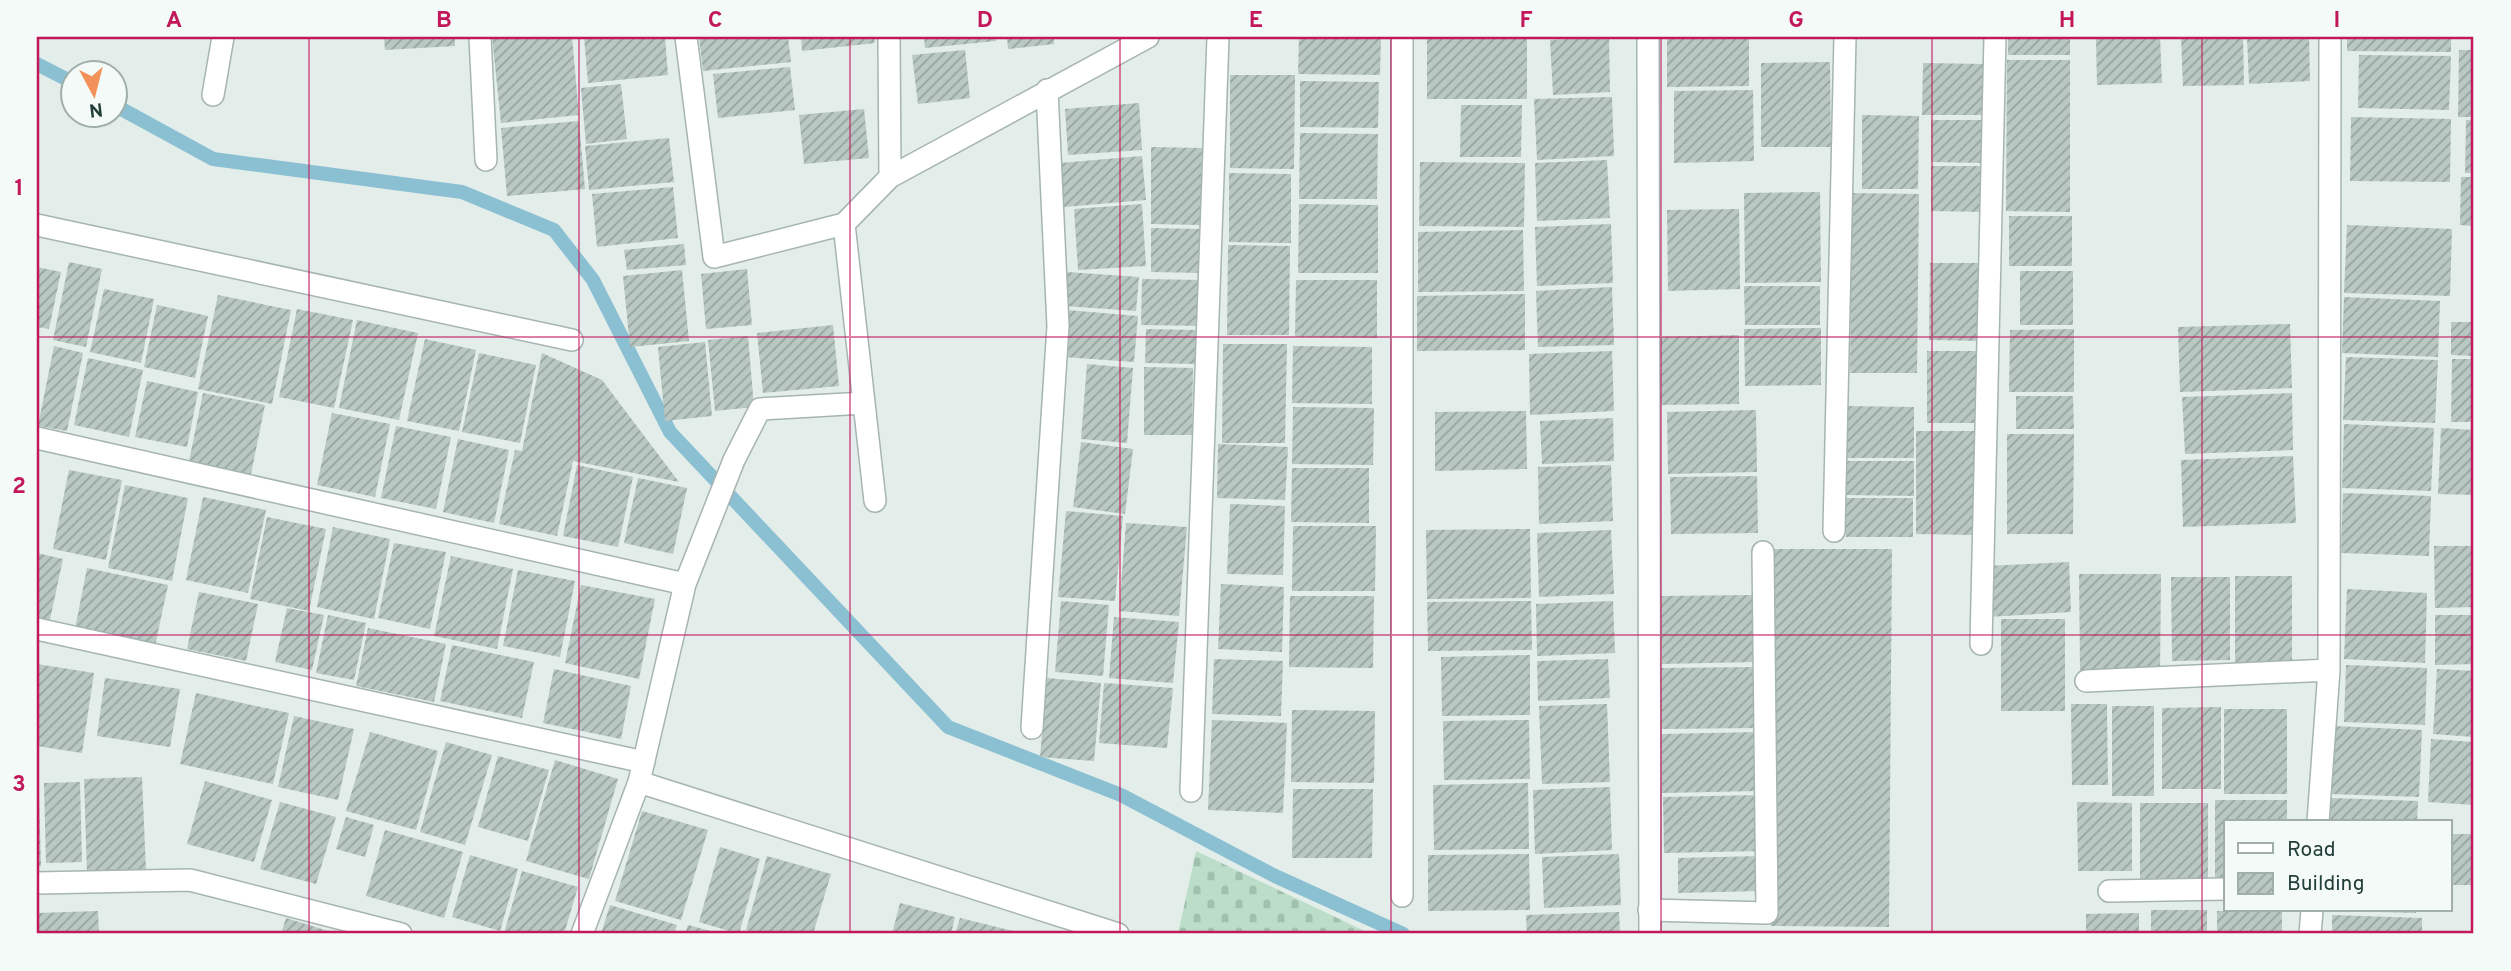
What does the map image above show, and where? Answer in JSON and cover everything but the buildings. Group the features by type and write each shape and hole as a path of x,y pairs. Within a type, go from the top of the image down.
{"street":[{"path":"213,95 223,37"},
{"path":"480,37 486,160"},
{"path":"686,37 714,257 844,224 890,177 1148,37"},
{"path":"889,37 890,177"},
{"path":"1191,791 1218,37"},
{"path":"1402,37 1402,896"},
{"path":"1647,37 1650,934"},
{"path":"1835,530 1845,37"},
{"path":"1981,644 1995,37"},
{"path":"2318,820 2329,670 2330,37"},
{"path":"1032,728 1058,326 1046,90"},
{"path":"844,224 875,500"},
{"path":"37,225 572,340"},
{"path":"582,934 641,772 685,584 734,460 760,409 864,403"},
{"path":"37,438 685,584"},
{"path":"1649,910 1767,913 1763,552"},
{"path":"37,629 641,772 1118,934"},
{"path":"2086,681 2329,670"},
{"path":"37,883 190,880 401,934"},
{"path":"2109,891 2224,889"},
{"path":"2310,934 2312,912"}],"green space":[{"path":"1196,851 1371,934 1178,934"}],"waterway":[{"path":"37,64 60,76"},
{"path":"130,114 213,159 462,192 554,230 593,280 670,432 948,727 1121,795 1275,876 1403,934"}]}
